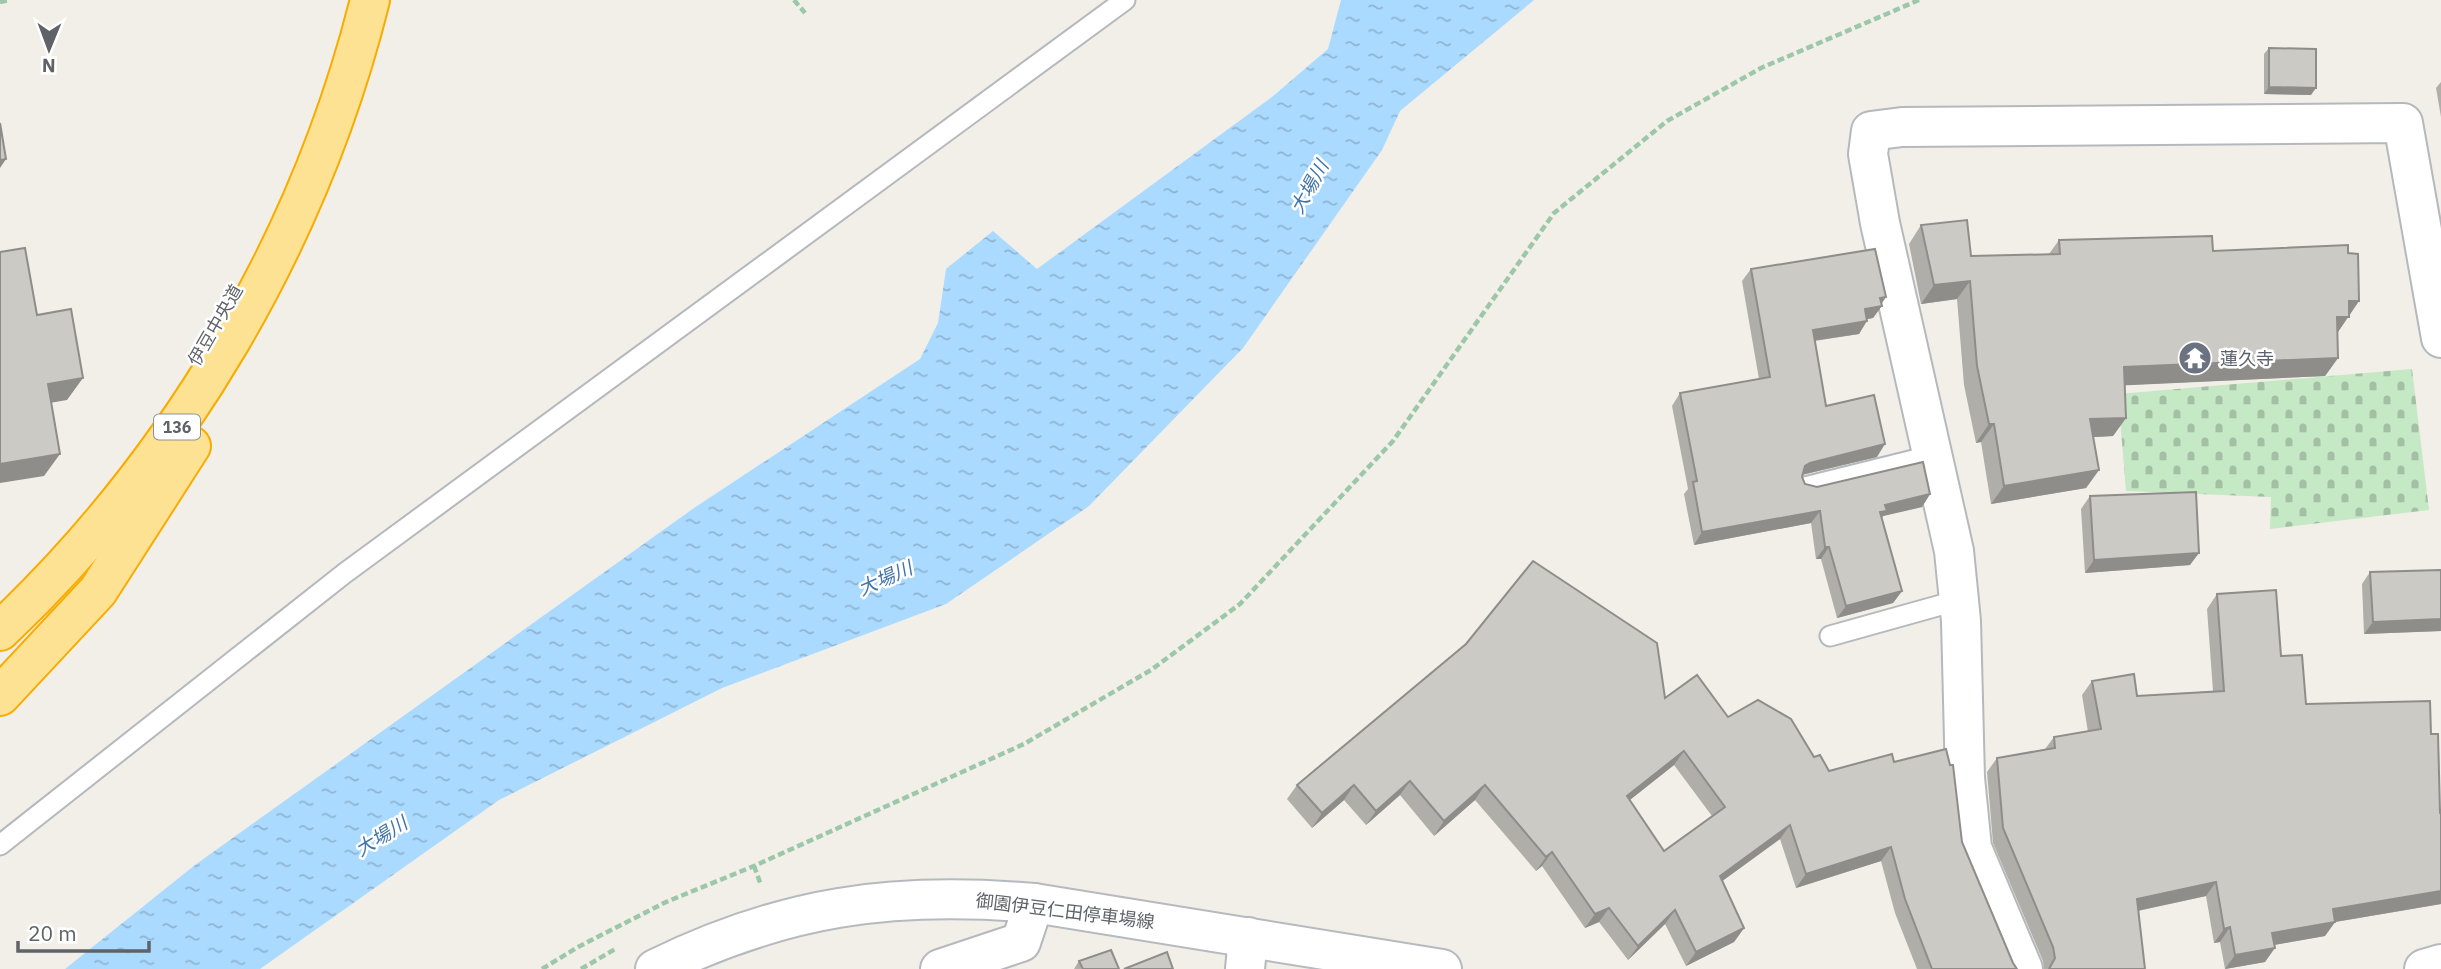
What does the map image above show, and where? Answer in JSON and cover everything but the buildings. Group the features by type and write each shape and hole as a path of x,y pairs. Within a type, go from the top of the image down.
{"highway":[{"name":"伊豆中央道","path":"0,602 70,531 178,389 245,273 286,182 315,112 350,0"},
{"name":"伊豆中央道","path":"0,631 39,594 119,506 184,417 265,280 311,178 338,107 370,0"},
{"path":"0,696 99,591 191,446 246,353 281,280 311,178"}],"street":[{"path":"2023,969 1972,848 1965,778 1959,600 1954,551 1880,223 1868,154 1871,131 1902,127 2403,123 2441,338"},
{"name":"御園伊豆仁田停車場線","path":"654,969 696,949 772,921 845,904 912,898 977,898 1034,903 1246,953 1442,969"},
{"path":"940,969 1021,942 1034,903"},
{"path":"2424,969 2441,964"}],"lane":[{"path":"0,845 345,573 1125,0"},
{"path":"1805,487 1934,454"},
{"path":"1830,636 1959,600"}],"path":[{"path":"0,2 9,0"},
{"path":"794,0 805,13"},
{"path":"542,969 578,947 666,902 754,866 1024,744 1151,670 1240,604 1393,441 1554,213 1667,121 1761,68 1919,0"},
{"path":"754,866 762,889"}],"green space":[{"path":"2412,369 2429,510 2270,529 2271,497 2126,491 2118,394"}],"water":[{"name":"大場川","path":"1341,0 1534,0 1400,111 1382,150 1243,348 1089,506 946,604 722,688 499,800 260,969 65,969 195,865 694,508 920,359 938,323 946,269 993,231 1037,269 1272,97 1328,49"}],"place":[{"name":"蓮久寺","path":"2195,358"}]}
